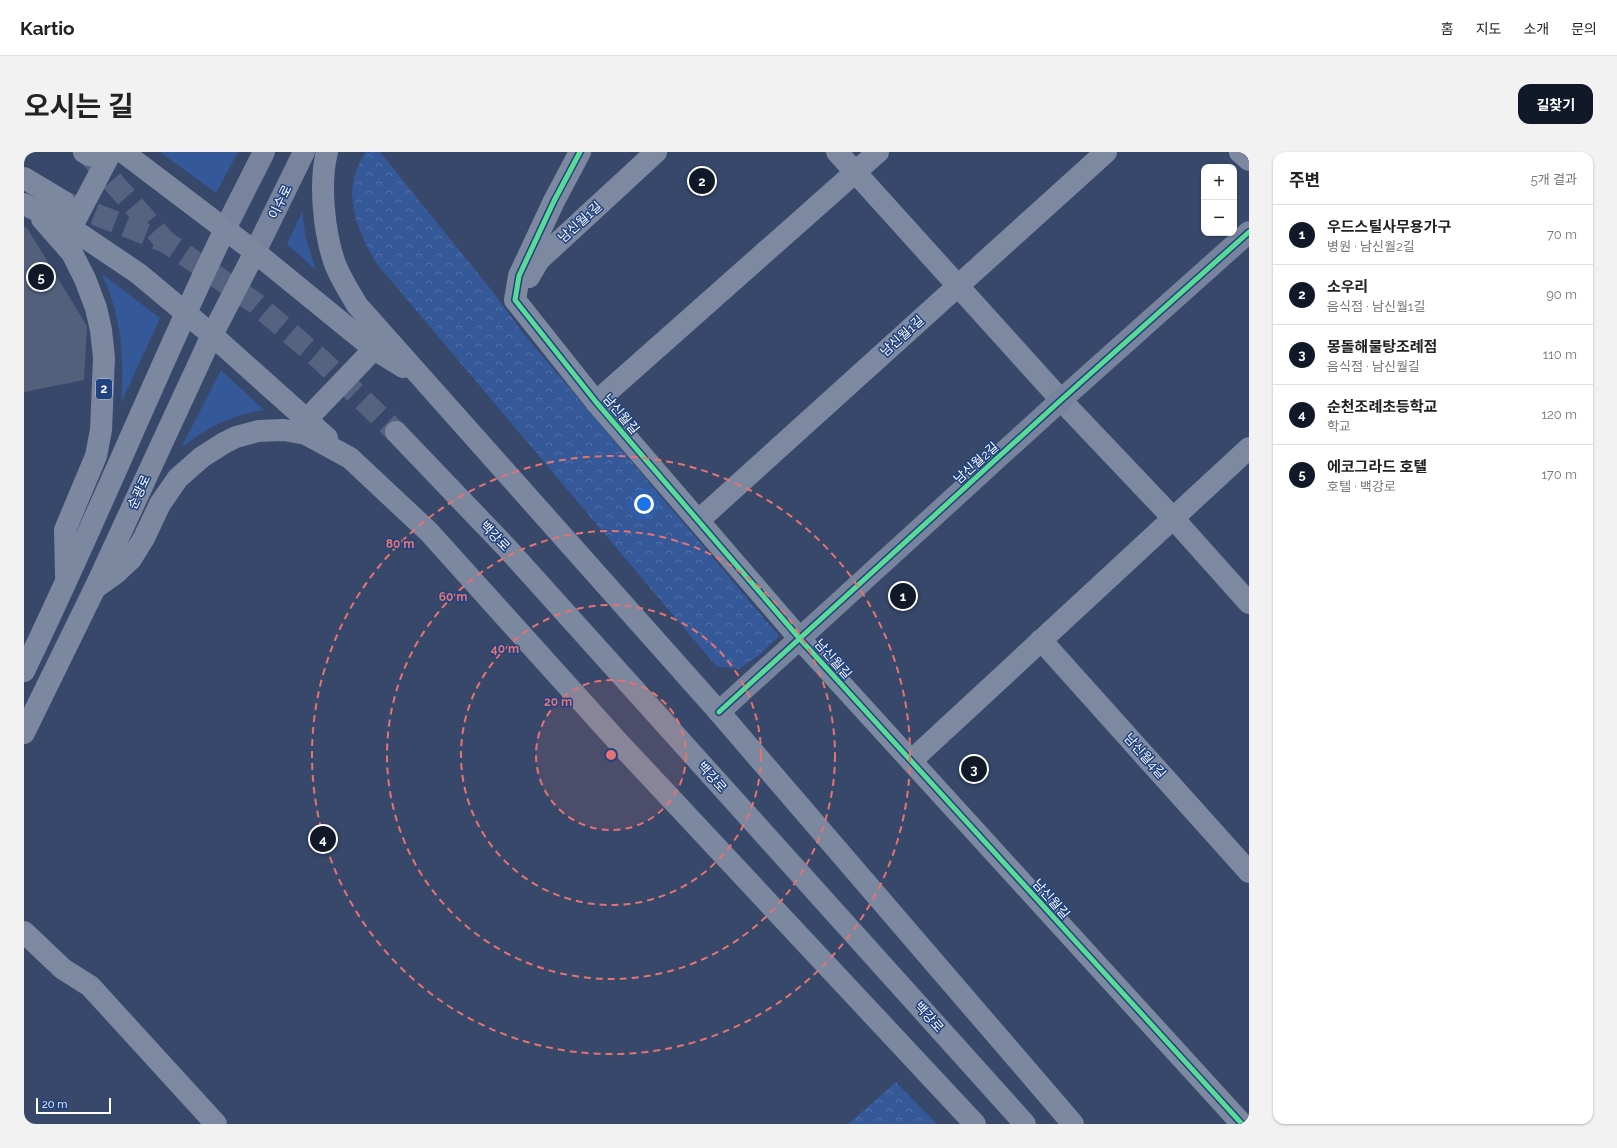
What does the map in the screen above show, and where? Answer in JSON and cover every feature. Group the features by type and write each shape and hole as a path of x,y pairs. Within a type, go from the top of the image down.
{"main road":[{"path":"71,228 112,152"},
{"path":"123,152 256,252 374,349 421,378"},
{"path":"327,152 324,164 324,219 334,262 357,305 719,712 1073,1124"},
{"path":"24,178 64,202"},
{"name":"2","path":"28,207 71,228 139,274 185,312"},
{"name":"2","path":"28,207 53,230 72,253 85,279 96,308 101,330 104,358 102,415 96,456 64,530 66,583"},
{"name":"2","path":"24,671 66,583 185,312 225,229"},
{"name":"순광로","path":"24,733 94,588 212,335 256,252"},
{"path":"185,312 350,458 429,532 619,743 974,1124"},
{"path":"306,420 374,349"},
{"path":"94,588 116,573 131,559 144,538 160,504 178,478 202,457 224,443 236,437 258,432 284,430 306,434 350,458"},
{"name":"백강로","path":"396,432 507,548 1025,1124"},
{"path":"122,453 151,467"}],"street":[{"path":"225,229 264,152"},
{"name":"이수로","path":"256,252 304,152"},
{"path":"515,300 519,276 554,202 580,152"},
{"name":"남신월1길","path":"515,300 539,260 656,152"},
{"path":"837,152 1061,400 1173,518 1249,603"},
{"path":"596,402 878,152"},
{"name":"남신월1길","path":"699,520 957,285 1106,152"},
{"path":"1240,152 1249,160"},
{"name":"남신월2길","path":"719,712 1061,400 1249,232"},
{"name":"남신월길","path":"515,300 596,402 800,639 1242,1124"},
{"path":"911,761 1249,448"},
{"name":"남신월4길","path":"1041,640 1249,872"},
{"path":"24,932 63,969 90,986 216,1124"}],"green space":[{"path":"160,152 238,152 216,193"},
{"path":"365,152 380,152 493,292 523,333 779,636 759,655 739,669 716,666 377,264 361,234 354,212 352,189 354,178"},
{"path":"302,212 306,239 316,270 287,244"},
{"path":"102,274 160,318 121,403 122,353 120,337 114,306"},
{"path":"221,370 264,410 241,415 220,423 200,434 181,448"},
{"path":"896,1082 937,1124 848,1124"}],"building":[{"path":"24,227 27,228 87,326 84,380 24,392"}],"tunnel":[{"path":"90,156 164,240"},
{"path":"64,202 166,242 255,303 320,359 396,432"}],"cycle path":[{"path":"580,152 554,201 519,276 515,300 596,402 800,639 1242,1124"},
{"path":"719,712 1061,400 1249,232"}],"place":[{"name":"소우리","path":"702,181"},
{"name":"에코그라드 호텔","path":"41,277"},
{"name":"우드스틸사무용가구","path":"903,596"},
{"name":"몽돌해물탕조례점","path":"974,769"},
{"name":"순천조례초등학교","path":"323,839"}]}
